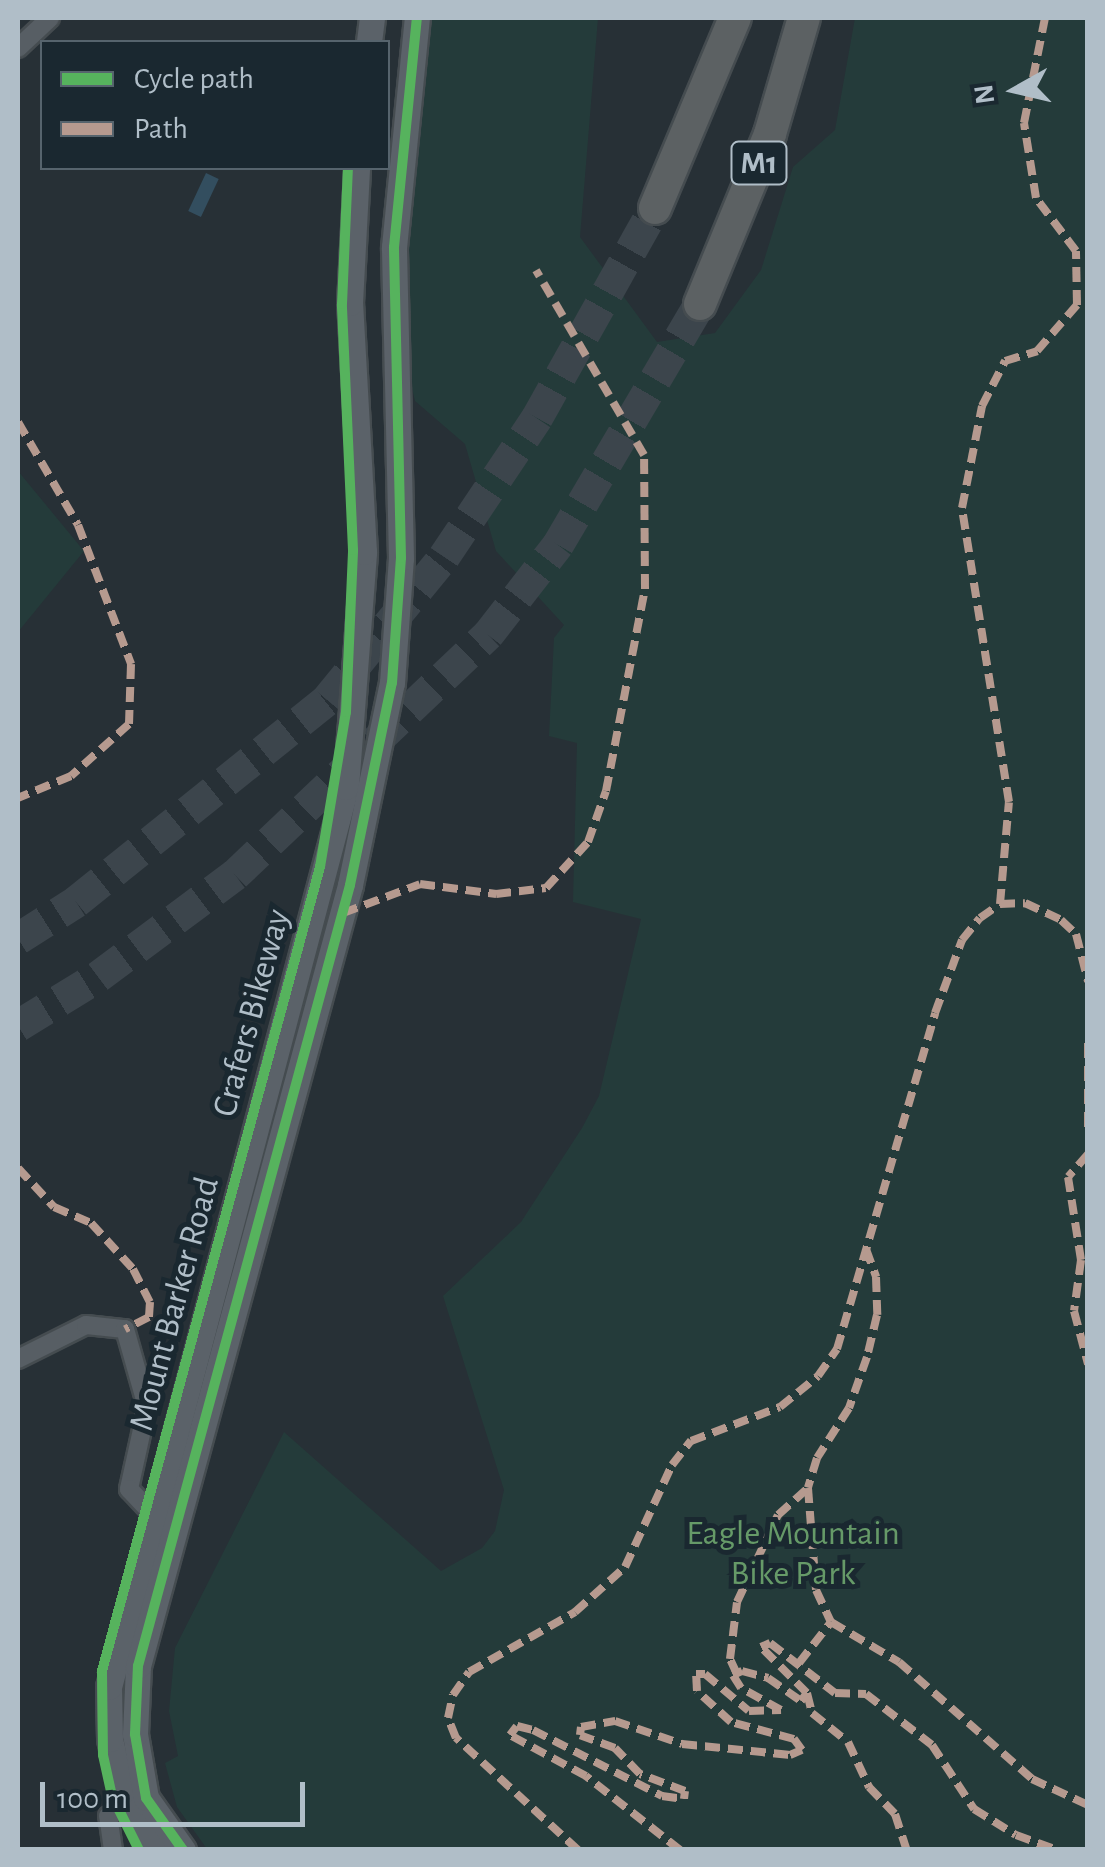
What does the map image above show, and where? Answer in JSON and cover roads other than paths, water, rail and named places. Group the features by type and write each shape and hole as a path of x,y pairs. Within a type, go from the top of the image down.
{"highway":[{"name":"M1","path":"655,208 734,18"},
{"name":"M1","path":"700,304 770,134 804,18"}],"main road":[{"name":"Mount Barker Road","path":"163,1522 346,899 386,716 401,558 390,168 417,18"},
{"name":"Mount Barker Road","path":"154,1850 137,1802 134,1700 163,1522 330,865 356,713 364,552 350,303 357,170"},
{"path":"356,713 386,716"},
{"name":"Mount Barker Road","path":"137,1802 184,1850"}],"street":[{"path":"18,48 50,18"},
{"path":"18,1359 86,1325 124,1329 147,1407 129,1488 163,1522"},
{"path":"113,1850 108,1816 137,1802"}],"water":[{"path":"206,173 219,179 201,217 188,211"}],"tunnel":[{"path":"18,939 76,902 327,700 444,557 537,418 655,208"},
{"path":"18,1026 98,977 235,875 488,635 558,545 700,304"}],"park label":[{"name":"Eagle Mountain Bike Park","path":"793,1554"}]}
